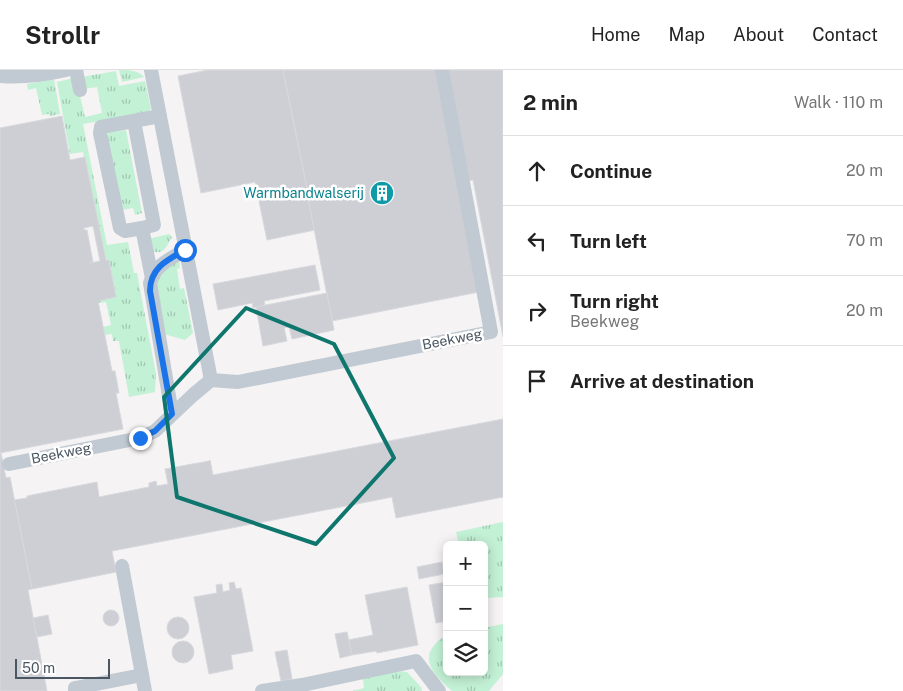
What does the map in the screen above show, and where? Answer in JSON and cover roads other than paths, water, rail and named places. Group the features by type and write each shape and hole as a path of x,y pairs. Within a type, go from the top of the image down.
{"lane":[{"path":"0,76 42,75 66,70"},
{"path":"76,70 80,90"},
{"path":"151,70 211,380"},
{"name":"Beekweg","path":"9,464 140,438 155,431 211,380 238,382 490,332 442,70"},
{"path":"134,121 154,225 125,231 120,228 100,133 101,127 160,116"},
{"path":"142,228 152,278 150,291 172,414"},
{"path":"152,278 162,263 185,250"},
{"path":"122,566 145,691"},
{"path":"262,691 302,685 416,661 439,691"},
{"path":"75,691 75,688 142,675"}],"place":[{"name":"Warmbandwalserij","path":"382,193"}]}
